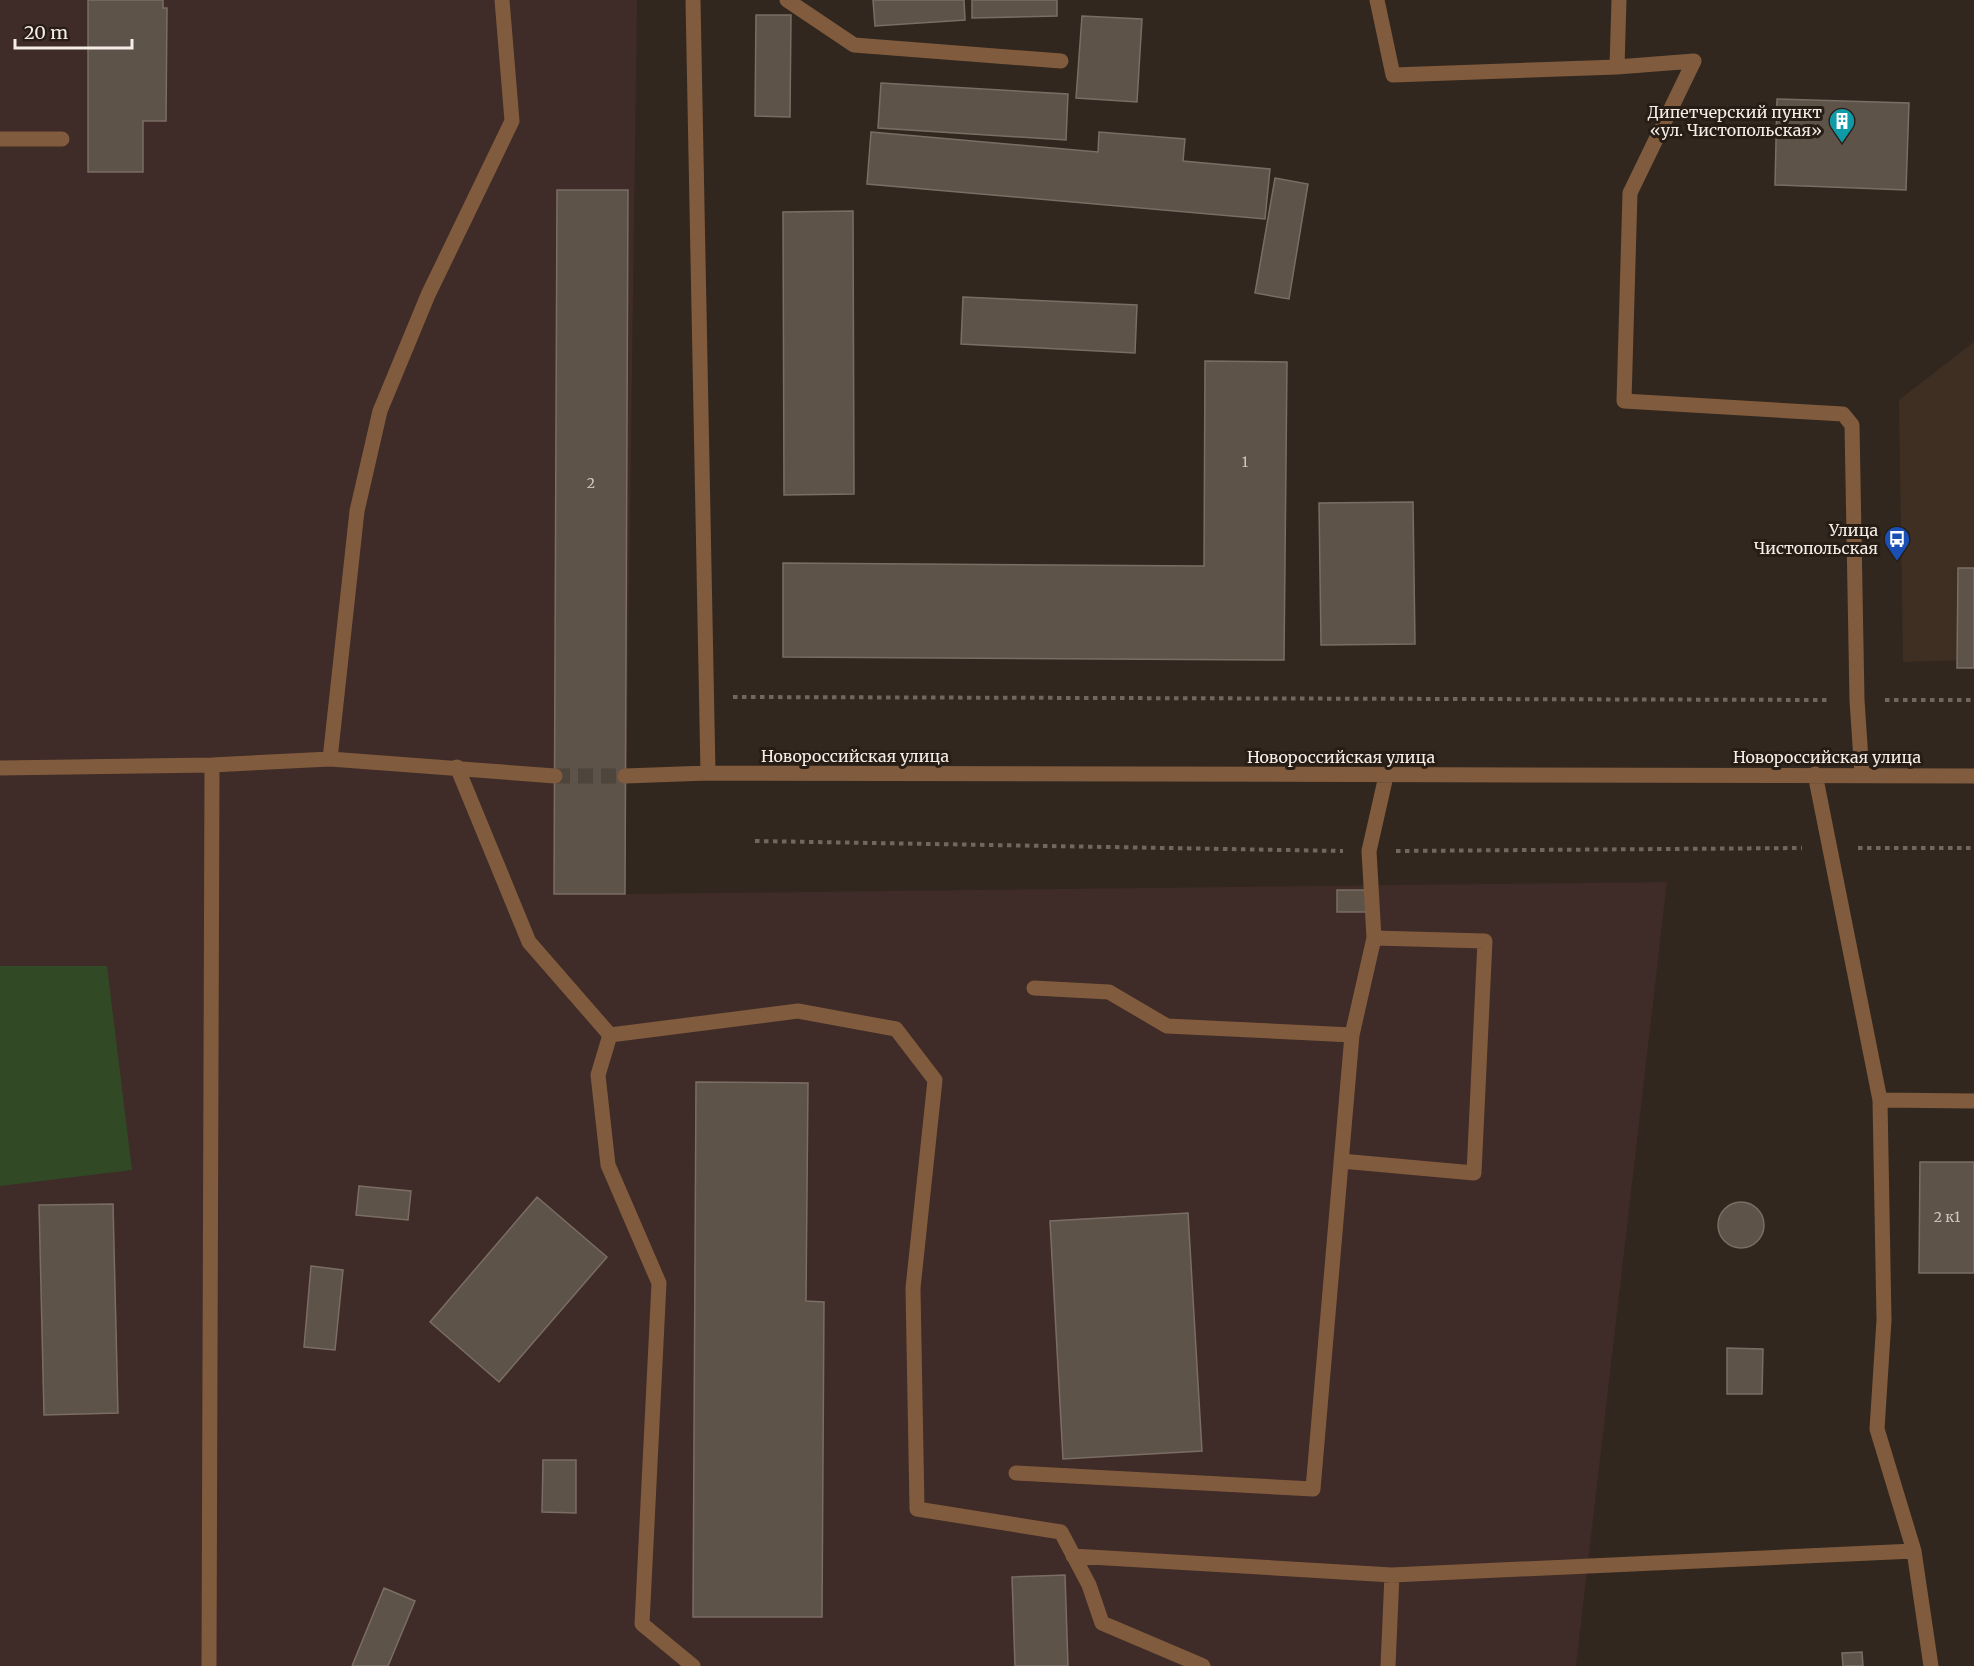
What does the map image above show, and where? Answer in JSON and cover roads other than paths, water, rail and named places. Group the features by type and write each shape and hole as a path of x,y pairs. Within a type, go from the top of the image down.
{"street":[{"path":"330,759 357,511 380,411 428,295 512,121 501,0"},
{"path":"693,0 708,773"},
{"path":"787,0 854,45 1061,61"},
{"path":"1377,0 1394,75 1617,67 1694,61 1629,193 1624,401 1843,414 1852,425 1857,700 1862,774"},
{"path":"1617,67 1619,0"},
{"path":"0,138 62,139"},
{"path":"0,768 212,765 330,759 555,776"},
{"path":"210,1666 212,765"},
{"path":"457,768 529,942 610,1035"},
{"name":"Новороссийская улица","path":"625,776 708,773 1974,776"},
{"path":"1815,774 1880,1100 1884,1320 1877,1429 1914,1551 1931,1666"},
{"path":"1016,1473 1312,1489 1352,1035 1374,938 1369,851 1386,776"},
{"path":"1341,1161 1474,1173 1485,941 1374,938"},
{"path":"1034,988 1109,992 1167,1026 1352,1035"},
{"path":"610,1035 798,1011 896,1029 935,1080 913,1288 917,1509 1061,1532 1089,1585 1102,1623 1203,1666"},
{"path":"610,1035 598,1075 608,1165 659,1283 642,1624 693,1666"},
{"path":"1880,1100 1974,1101"},
{"path":"1073,1556 1392,1575 1914,1551"},
{"path":"1388,1666 1392,1575"}],"tunnel":[{"path":"555,776 625,776"}],"place":[{"name":"Дипетчерский пункт «ул. Чистопольская»","path":"1842,144"},
{"name":"Улица Чистопольская","path":"1897,562"}]}
